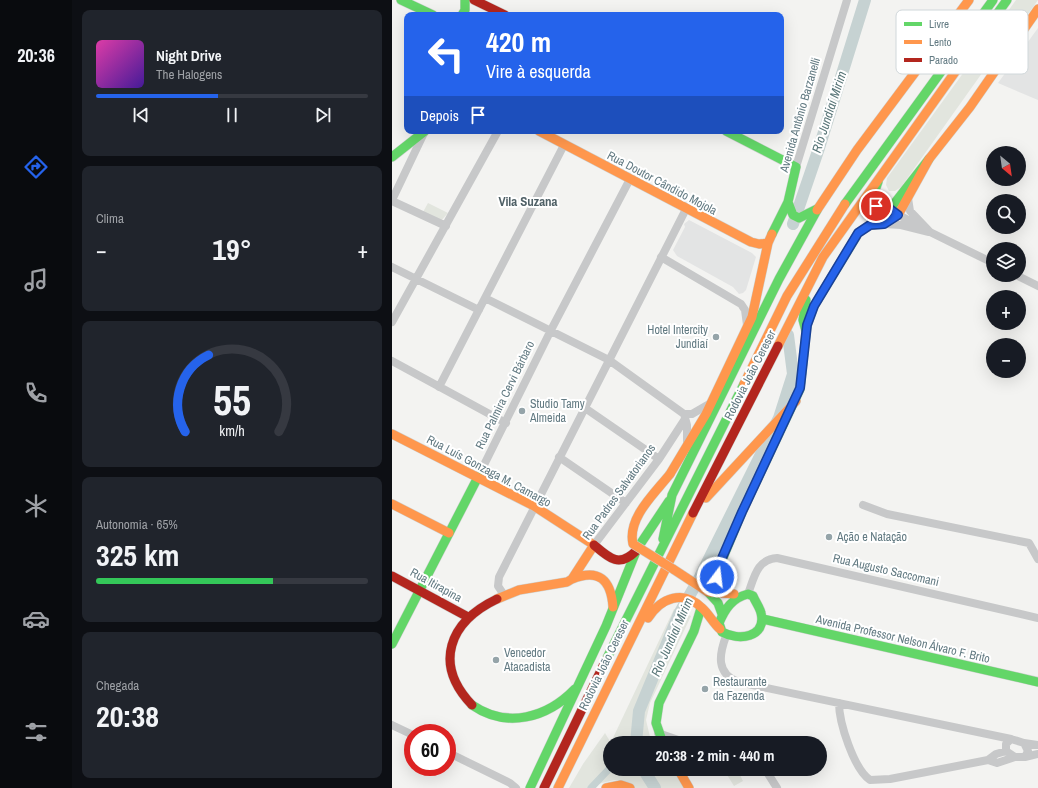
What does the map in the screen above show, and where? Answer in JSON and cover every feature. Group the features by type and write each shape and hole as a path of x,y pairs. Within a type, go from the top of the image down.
{"main road":[{"path":"400,0 426,12"},
{"path":"464,12 465,0"},
{"path":"474,0 499,12"},
{"path":"962,10 970,0"},
{"name":"Rodovia João Cereser","path":"986,10 993,0"},
{"name":"Rodovia João Cereser","path":"1000,10 1007,0"},
{"path":"1028,24 1038,10"},
{"path":"530,788 578,687 638,549 672,495 814,211 857,150 914,74"},
{"name":"Rodovia João Cereser","path":"544,788 787,296 834,219 939,74"},
{"name":"Rodovia João Cereser","path":"558,788 694,511 823,257 953,74"},
{"path":"892,159 879,180 874,193 876,206 880,209 890,209 970,107 993,74"},
{"path":"392,157 421,134"},
{"name":"Rua Doutor Cândido Mojola","path":"544,134 751,242 759,244 771,239"},
{"path":"732,134 796,167"},
{"path":"728,593 719,584 717,577 719,565 747,501 796,401 801,382 806,331 814,306 858,233 870,225 884,224 898,215 929,159"},
{"name":"Avenida Antônio Barzanelli","path":"706,591 633,544 632,528 670,474 711,403 728,369 755,307 771,239 789,206 796,167"},
{"path":"789,206 793,215 799,218 814,211"},
{"path":"806,331 803,320 805,304 823,257"},
{"path":"694,511 796,401"},
{"name":"Rua Luís Gonzaga M. Camargo","path":"392,434 534,506 618,561 625,561 631,558 638,549"},
{"name":"Rua Palmira Cervi Bárbaro","path":"392,644 478,477"},
{"path":"660,553 672,495"},
{"path":"392,504 449,533"},
{"name":"Rua Padres Salvatorianos","path":"572,579 594,546"},
{"path":"578,687 568,698 547,709 520,718 506,719 485,714 469,704 452,677 449,655 457,632 468,617 504,596 520,590 559,585 582,573 591,572 603,580 610,589 613,609"},
{"name":"Rua Itirapina","path":"392,576 468,617"},
{"path":"603,696 629,654 653,609 673,597 681,597 699,606 723,633 734,639 747,637 755,632 763,619 758,603 753,596 706,591"},
{"path":"706,591 718,603 722,614"},
{"path":"723,633 719,623 722,614 727,606 745,595"},
{"path":"659,736 656,723 659,703 694,631 699,606"},
{"path":"694,631 710,619"},
{"name":"Avenida Professor Nelson Álvaro F. Brito","path":"763,619 1038,682"},
{"path":"682,776 689,788"},
{"path":"606,788 621,785 630,788"}],"street":[{"name":"Avenida Antônio Barzanelli","path":"796,167 847,0"},
{"path":"424,134 392,201 446,226"},
{"path":"392,322 496,134"},
{"path":"439,387 564,145"},
{"name":"Rua Palmira Cervi Bárbaro","path":"478,477 551,330 630,179"},
{"path":"908,198 910,211 930,232"},
{"path":"504,596 498,586 499,577 686,209"},
{"path":"890,209 898,215 930,232 986,260"},
{"path":"884,224 901,225 930,232"},
{"path":"661,257 741,304 745,310 747,326"},
{"path":"392,267 479,310"},
{"path":"1026,280 1038,286"},
{"path":"485,298 609,360 685,417 688,430 687,444"},
{"path":"392,361 506,422"},
{"path":"685,417 711,403"},
{"path":"585,408 659,459"},
{"name":"Rua Padres Salvatorianos","path":"594,546 659,459 685,417"},
{"path":"559,457 626,503"},
{"path":"863,506 887,514 1029,543 1038,559"},
{"name":"Rua Augusto Saccomani","path":"745,595 760,565 771,558 777,558 1038,618"},
{"path":"723,633 720,662 723,672 732,679 1038,746"},
{"path":"838,703 840,719 849,744 861,772 870,780 890,779 988,760 1005,750 1011,739"},
{"path":"392,725 404,731"},
{"path":"658,733 667,736"},
{"path":"986,735 1015,757"},
{"path":"1024,743 1028,751 1025,757"},
{"path":"988,760 997,763 1015,757 1025,757 1038,754"},
{"path":"456,756 510,783 516,788"},
{"path":"769,776 777,788"}],"shaded area":[{"path":"1016,0 1038,0 1028,14 1028,10 1009,10"},
{"path":"1038,28 1038,100 998,83 1005,74 1028,74 1028,42"},
{"path":"962,74 981,74 901,187 895,191 889,191 886,185 887,178"},
{"path":"428,203 448,213 441,221 423,212"},
{"path":"689,220 752,253 756,257 746,290 743,293 739,294 733,287 677,256 673,250 685,227 684,224"},
{"path":"674,609 691,616 650,703 646,720 650,736 614,736"},
{"path":"605,733 607,736 603,736 603,776 679,776 686,788 635,788 619,780 614,780 598,784 594,788 569,788 583,764"},
{"path":"728,776 740,776 743,781 734,786"}],"waterway":[{"name":"Rio Jundiaí Mirim","path":"793,224 819,148 865,0"},
{"name":"Rio Jundiaí Mirim","path":"637,736 639,711 679,614 700,577 779,418 793,374 788,335"},
{"path":"591,788 603,775"},
{"name":"Rio Jundiaí Mirim","path":"647,776 655,788"}],"traffic: fast":[{"path":"401,0 427,12"},
{"path":"464,12 465,0"},
{"path":"986,10 993,0"},
{"path":"1000,10 1007,0"},
{"path":"845,204 939,74"},
{"path":"392,157 421,134"},
{"path":"732,134 796,167 788,202 772,234"},
{"path":"878,182 874,193 876,206 886,210 890,209 929,159"},
{"path":"788,202 793,215 799,218 817,209"},
{"path":"663,539 672,495 779,279 817,210"},
{"path":"728,593 719,584 717,572 742,512 800,389 807,325 814,306 856,237"},
{"path":"806,300 803,320 806,331"},
{"path":"606,660 744,384"},
{"path":"392,644 478,477"},
{"path":"530,788 606,626 637,549 669,501"},
{"path":"708,592 718,603 722,614"},
{"path":"748,594 753,596 761,613 762,621 760,628 756,632 743,637 729,635 722,632 719,623 724,613 733,601 748,594"},
{"path":"661,736 656,723 659,703 694,631 701,608"},
{"path":"763,619 1038,682"},
{"path":"472,705 499,717 526,717 552,707 575,689"}],"traffic: slow":[{"path":"962,10 969,0"},
{"path":"1028,23 1038,9"},
{"path":"817,210 857,150 914,74"},
{"path":"778,346 823,257 954,74"},
{"path":"856,237 858,233 870,225 884,224 898,215 929,159 970,107 993,74"},
{"path":"545,134 751,242 759,244 768,243 772,234"},
{"path":"744,384 787,296 845,204"},
{"path":"670,474 706,414 752,317 768,243"},
{"path":"706,498 796,401"},
{"path":"392,434 534,506 594,545 572,579 567,582 519,590 497,599"},
{"path":"670,474 638,515 632,534 633,544 673,569"},
{"path":"392,504 449,533"},
{"path":"558,788 693,513"},
{"path":"673,569 708,592 734,594"},
{"path":"572,579 590,575 602,579 610,590 613,607"},
{"path":"648,618 659,605 666,601 673,598 687,599 695,602 704,610 720,629"},
{"path":"682,776 689,788"},
{"path":"606,788 621,785 630,788"}],"traffic: jam":[{"path":"474,0 499,12"},
{"path":"693,513 778,346"},
{"path":"594,545 604,554 619,560 630,556 636,551"},
{"path":"392,576 468,617"},
{"path":"472,705 460,690 453,674 450,660 452,645 458,632 467,620 481,608 497,599"},
{"path":"544,788 606,660"}],"place":[{"name":"Hotel Intercity Jundiaí","path":"716,337"},
{"name":"Studio Tamy Almeida","path":"522,411"},
{"name":"Ação e Natação","path":"829,537"},
{"name":"Vencedor Atacadista","path":"496,660"},
{"name":"Restaurante da Fazenda","path":"705,689"}],"district":[{"name":"Vila Suzana","path":"528,201"}],"route":[{"path":"717,577 717,572 722,558 742,512 793,406 800,388 803,370 805,335 814,306 858,233 870,225 884,224 898,215 890,209 880,209 876,206"}]}
